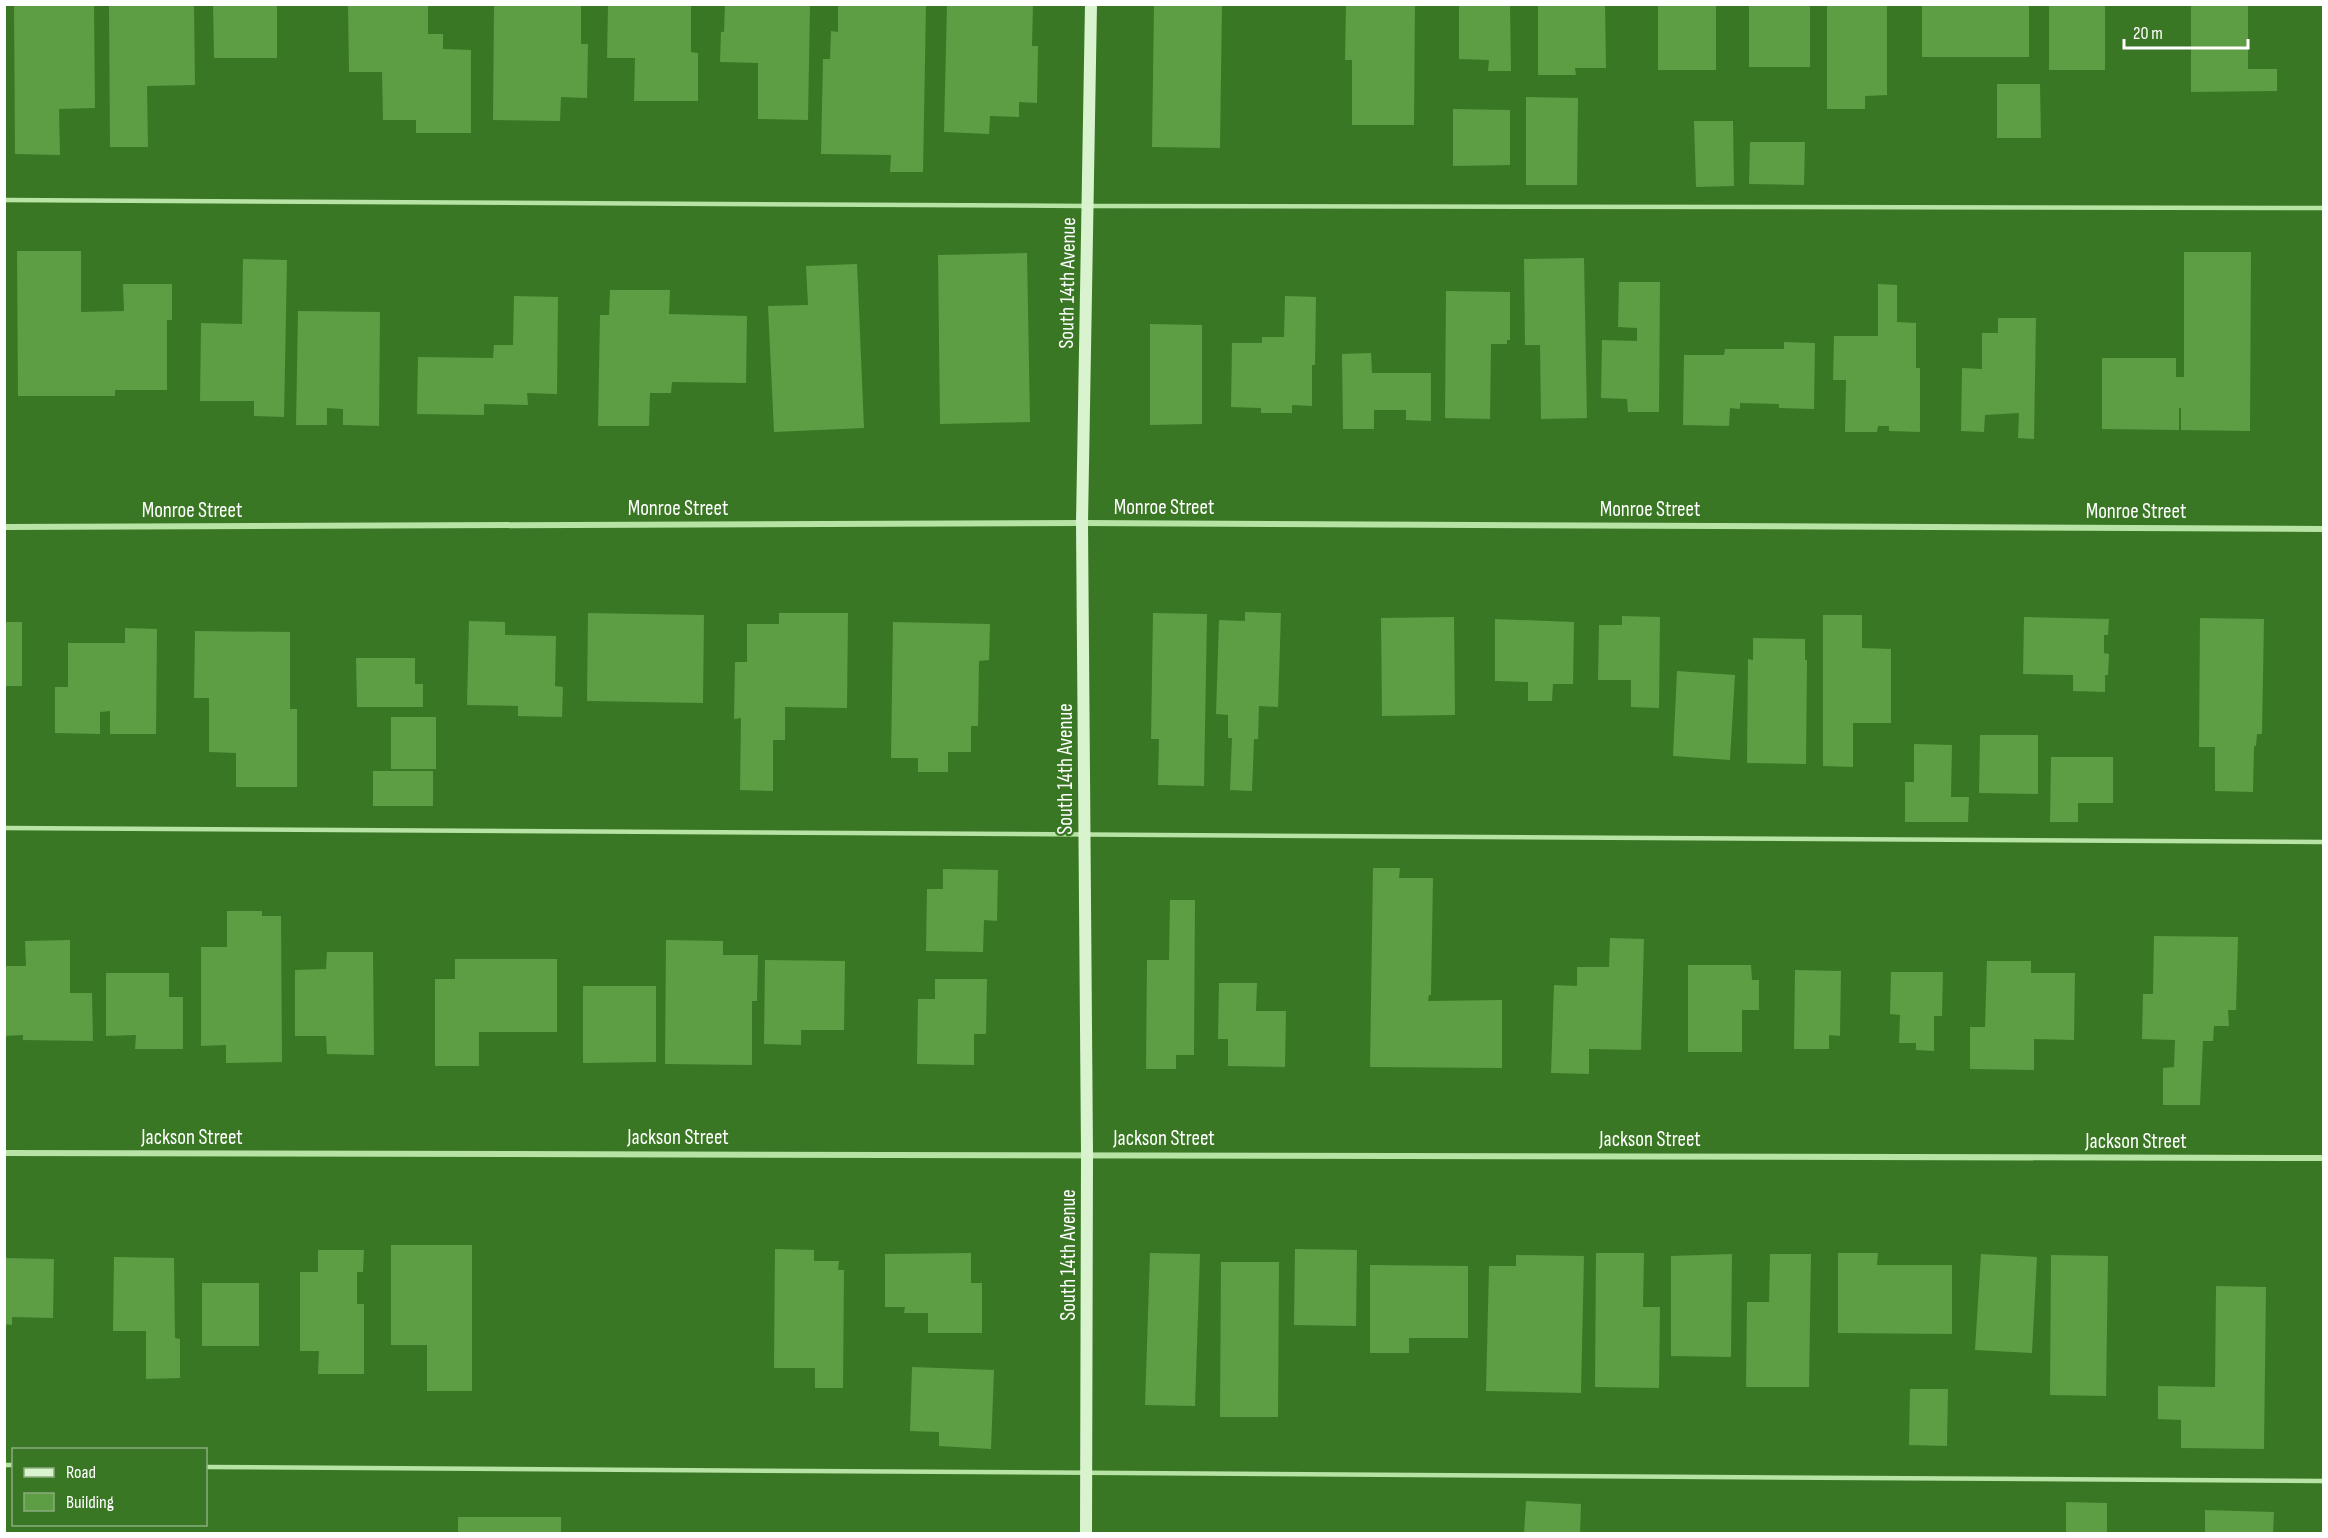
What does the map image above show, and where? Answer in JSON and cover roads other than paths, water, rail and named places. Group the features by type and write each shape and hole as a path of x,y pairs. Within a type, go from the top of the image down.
{"street":[{"name":"South 14th Avenue","path":"1086,1533 1087,1154 1082,523 1091,4"},
{"name":"Monroe Street","path":"4,527 1082,523 2324,529"},
{"name":"Jackson Street","path":"4,1153 2324,1158"}],"lane":[{"path":"4,200 1088,206 2324,208"},
{"path":"4,828 2324,842"},
{"path":"207,1467 2324,1481"}]}
